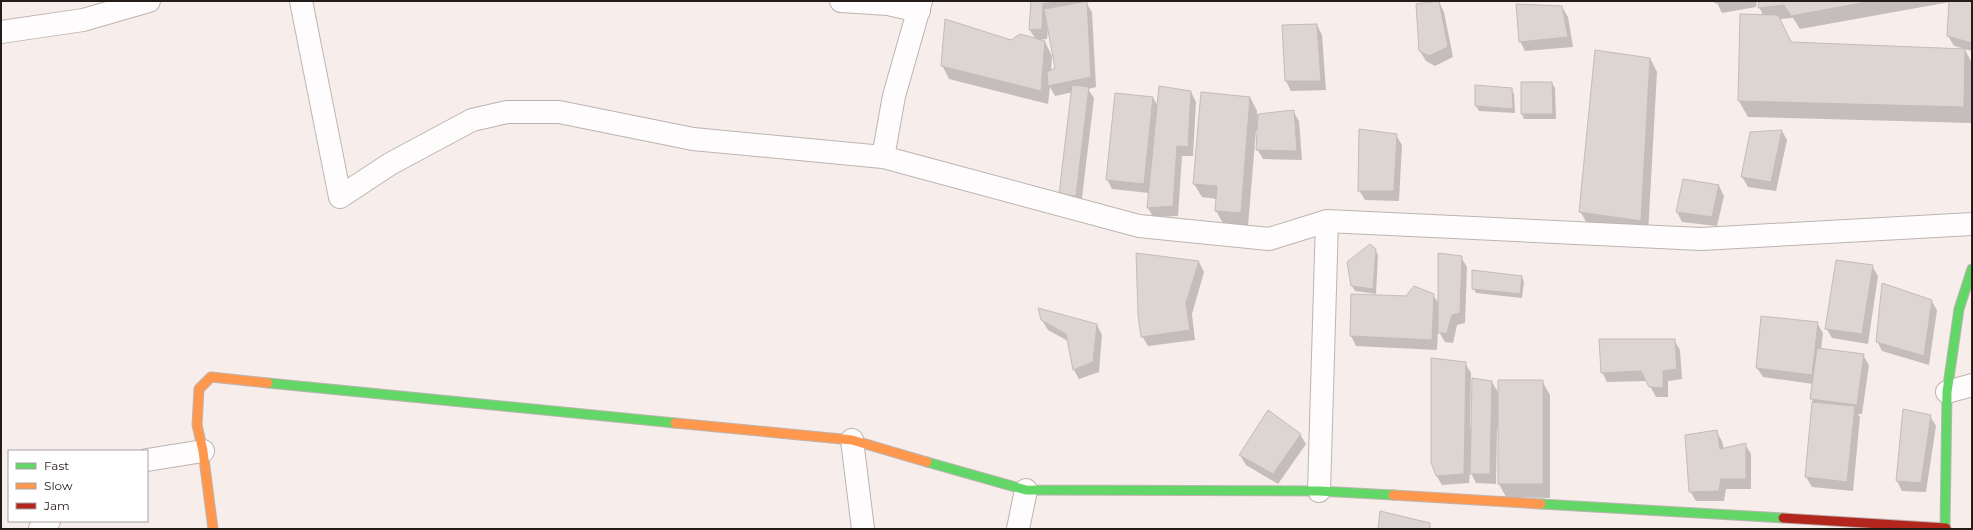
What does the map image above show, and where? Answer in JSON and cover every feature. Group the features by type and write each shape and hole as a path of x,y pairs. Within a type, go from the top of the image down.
{"street":[{"path":"1,32 82,10 150,1"},
{"path":"301,1 340,197 390,164 472,120 508,112 558,112 693,139 882,157 1139,226 1269,239 1327,222 1701,239 1972,224"},
{"path":"841,1 920,6 894,96 882,157"},
{"path":"1319,491 1327,222"},
{"path":"213,529 203,451 197,425 199,389 212,377 852,440 1026,490 1319,491 1945,528 1947,392 1959,309 1972,268"},
{"path":"1947,392 1972,385"},
{"path":"852,440 863,529"},
{"path":"148,460 203,451"},
{"path":"1018,529 1026,490"},
{"path":"40,529 48,522"}],"building":[{"path":"1031,1 1056,1 1043,4 1042,29 1029,30"},
{"path":"1087,1 1091,77 1048,86 1047,72 1055,68 1044,9"},
{"path":"1439,1 1448,47 1429,56 1419,51 1416,4"},
{"path":"1715,1 1729,1 1715,3"},
{"path":"1759,1 1872,1 1791,16 1784,5 1758,8"},
{"path":"1949,1 1972,1 1972,43 1947,36"},
{"path":"1516,4 1562,6 1568,37 1519,42"},
{"path":"1740,14 1778,15 1791,42 1965,49 1964,107 1738,101"},
{"path":"945,19 1011,40 1020,34 1045,41 1041,91 941,66"},
{"path":"1317,24 1321,81 1285,81 1282,25"},
{"path":"1595,50 1650,58 1641,221 1579,212"},
{"path":"1521,82 1552,82 1553,114 1521,114"},
{"path":"1072,85 1089,87 1076,196 1059,194"},
{"path":"1475,85 1512,88 1513,109 1475,106"},
{"path":"1159,86 1191,91 1188,147 1177,146 1173,206 1147,208"},
{"path":"1201,92 1250,97 1241,213 1215,211 1217,186 1193,184"},
{"path":"1115,93 1153,97 1144,184 1106,180"},
{"path":"1294,110 1297,151 1256,150 1258,114"},
{"path":"1359,129 1397,134 1394,191 1358,191"},
{"path":"1782,130 1771,182 1741,177 1750,132"},
{"path":"1683,179 1719,185 1712,217 1676,212"},
{"path":"1370,244 1376,249 1373,289 1351,286 1347,262"},
{"path":"1136,253 1199,261 1186,303 1190,330 1141,337 1138,315"},
{"path":"1438,253 1462,256 1460,313 1452,315 1447,333 1438,333"},
{"path":"1836,260 1873,265 1862,334 1825,329"},
{"path":"1472,270 1522,276 1520,294 1472,289"},
{"path":"1882,283 1932,300 1924,356 1876,342"},
{"path":"1414,286 1434,294 1432,340 1350,336 1351,294 1406,296"},
{"path":"1038,308 1097,324 1093,362 1073,370 1066,334 1041,320"},
{"path":"1761,316 1818,322 1812,375 1756,368"},
{"path":"1599,339 1675,339 1677,369 1663,371 1663,388 1649,387 1641,371 1601,373"},
{"path":"1817,348 1864,354 1857,405 1810,399"},
{"path":"1431,358 1466,362 1464,474 1436,476 1431,462"},
{"path":"1472,378 1492,381 1490,474 1470,474"},
{"path":"1498,380 1543,380 1543,484 1498,484"},
{"path":"1812,402 1855,406 1847,482 1805,477"},
{"path":"1903,409 1931,415 1921,483 1896,481"},
{"path":"1268,410 1301,434 1273,474 1239,455"},
{"path":"1717,430 1720,449 1746,443 1746,479 1721,479 1719,491 1689,492 1685,435"},
{"path":"1380,511 1430,523 1430,529 1378,529"}],"traffic: fast":[{"path":"1945,529 1947,392 1959,309 1972,269"},
{"path":"268,383 675,423"},
{"path":"927,462 1026,490 1319,491 1393,495"},
{"path":"1541,504 1783,518"}],"traffic: slow":[{"path":"213,529 203,451 197,425 199,389 211,377 268,383"},
{"path":"675,423 852,440 927,462"},
{"path":"1393,495 1541,504"}],"traffic: jam":[{"path":"1783,518 1946,528"}]}
